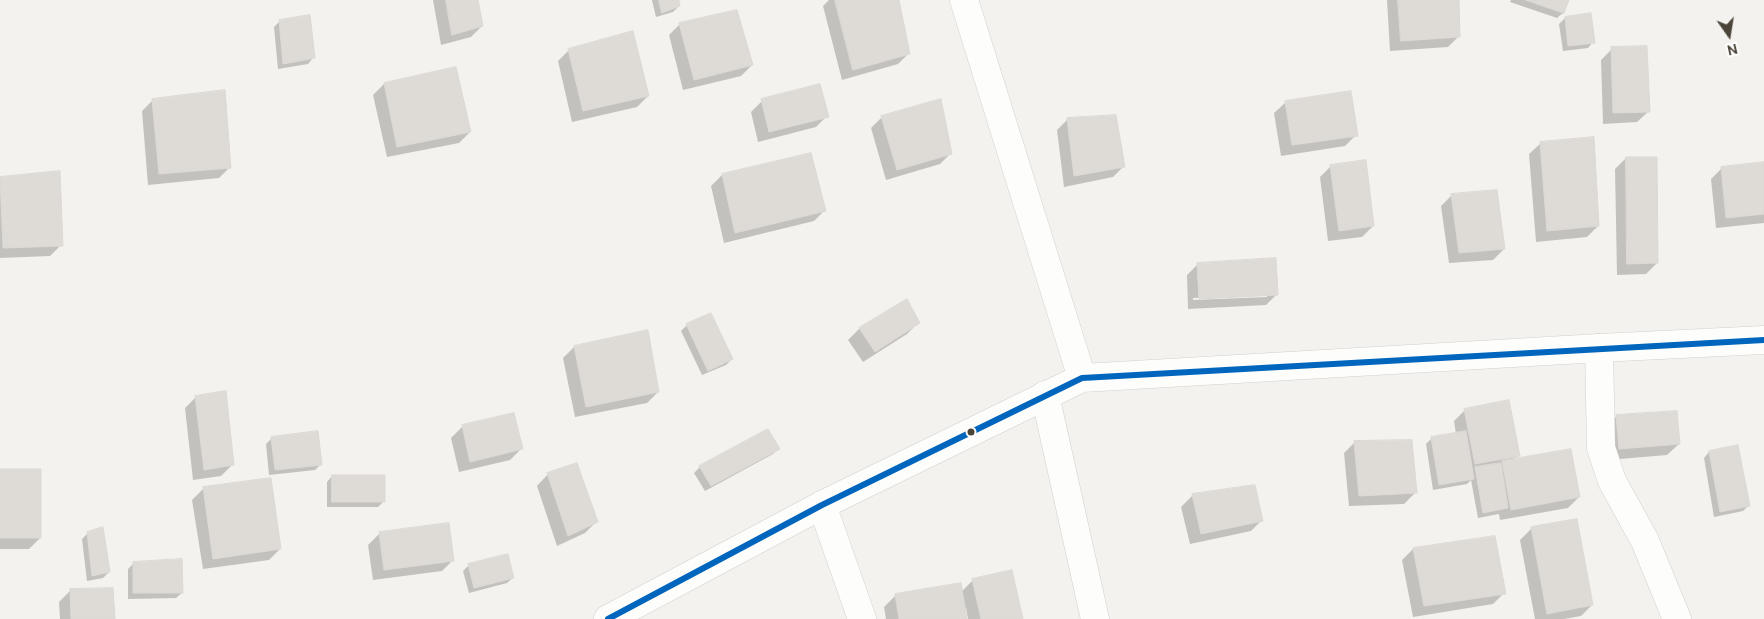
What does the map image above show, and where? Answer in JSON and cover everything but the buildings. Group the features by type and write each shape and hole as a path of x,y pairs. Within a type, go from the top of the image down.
{"street":[{"path":"964,0 1082,378"},
{"path":"608,619 822,505 1082,378 1764,340"},
{"path":"1599,348 1601,448 1612,481 1644,541 1677,619"},
{"path":"1045,395 1095,619"},
{"path":"822,505 862,619"}],"transit line":[{"path":"608,619 822,505 1082,378 1764,340"}]}
